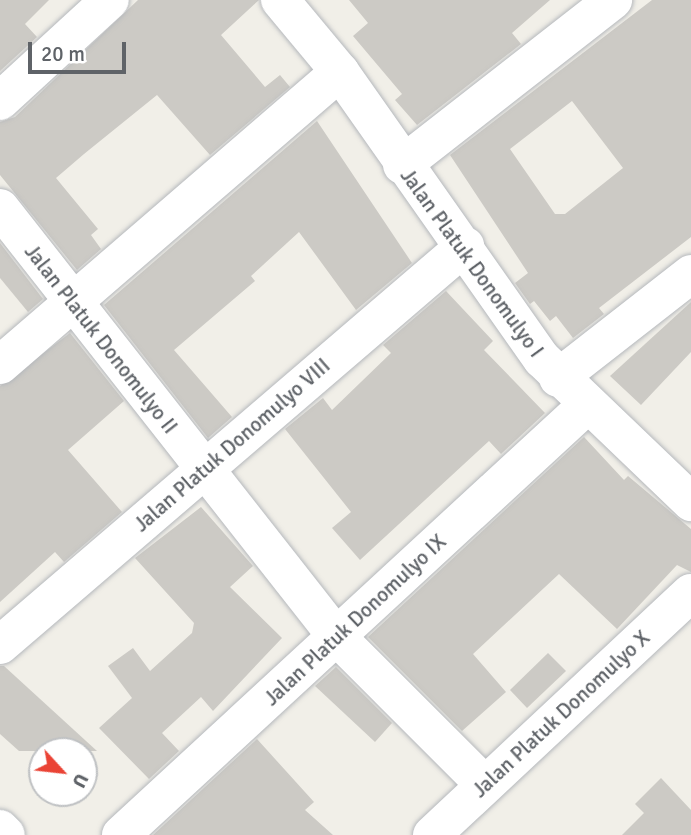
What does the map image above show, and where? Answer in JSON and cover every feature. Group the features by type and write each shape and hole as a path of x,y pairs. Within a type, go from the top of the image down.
{"street":[{"path":"0,101 110,0"},
{"name":"Jalan Platuk Donomulyo I","path":"280,0 340,72 402,165 465,246 558,378 691,502"},
{"path":"402,165 613,0"},
{"path":"0,365 69,300 340,72"},
{"name":"Jalan Platuk Donomulyo II","path":"0,208 69,300 337,637 485,785"},
{"name":"Jalan Platuk Donomulyo VIII","path":"0,645 465,246"},
{"path":"558,378 691,274"},
{"name":"Jalan Platuk Donomulyo IX","path":"121,835 588,404"},
{"name":"Jalan Platuk Donomulyo X","path":"432,835 691,593"},
{"path":"0,829 6,835"}],"building":[{"path":"0,0 49,0 25,24 37,37 0,71"},
{"path":"138,0 259,0 221,35 265,87 280,75 290,87 210,155 157,95 56,178 98,229 91,235 101,249 77,270 0,175 0,122 15,117"},
{"path":"349,0 550,0 512,33 521,44 417,125 395,100 402,94 353,36 368,23"},
{"path":"652,0 691,0 691,237 599,308 604,314 573,338 556,316 550,321 534,301 530,304 515,283 528,273 450,155","holes":["572,101 623,168 565,214 555,214 510,149"]},
{"path":"317,121 412,263 356,310 299,232 251,276 255,281 174,350 232,417 208,438 104,305"},
{"path":"0,243 43,299 28,312 0,278"},
{"path":"446,291 493,341 484,350 545,413 501,454 489,441 360,560 332,528 351,512 285,429 323,398 332,410 391,353 383,345"},
{"path":"691,302 691,352 641,405 610,376"},
{"path":"70,333 124,401 68,450 122,512 64,562 55,552 0,602 0,386"},
{"path":"584,437 624,480 628,476 691,529 691,572 677,565 617,629 559,574 473,654 506,692 462,731 368,637"},
{"path":"201,507 253,566 230,587 282,638 213,711 201,697 162,733 179,751 149,779 99,728 132,698 108,666 133,648 150,671 192,633 194,623 135,558"},
{"path":"548,653 566,671 527,708 510,690"},
{"path":"0,666 4,666 82,737 28,737 28,751 19,751 0,734"},
{"path":"336,667 392,723 375,742 315,686"},
{"path":"257,739 314,802 305,810 333,835 153,835"},
{"path":"661,778 691,810 691,835 622,835 644,813 635,804"}]}
